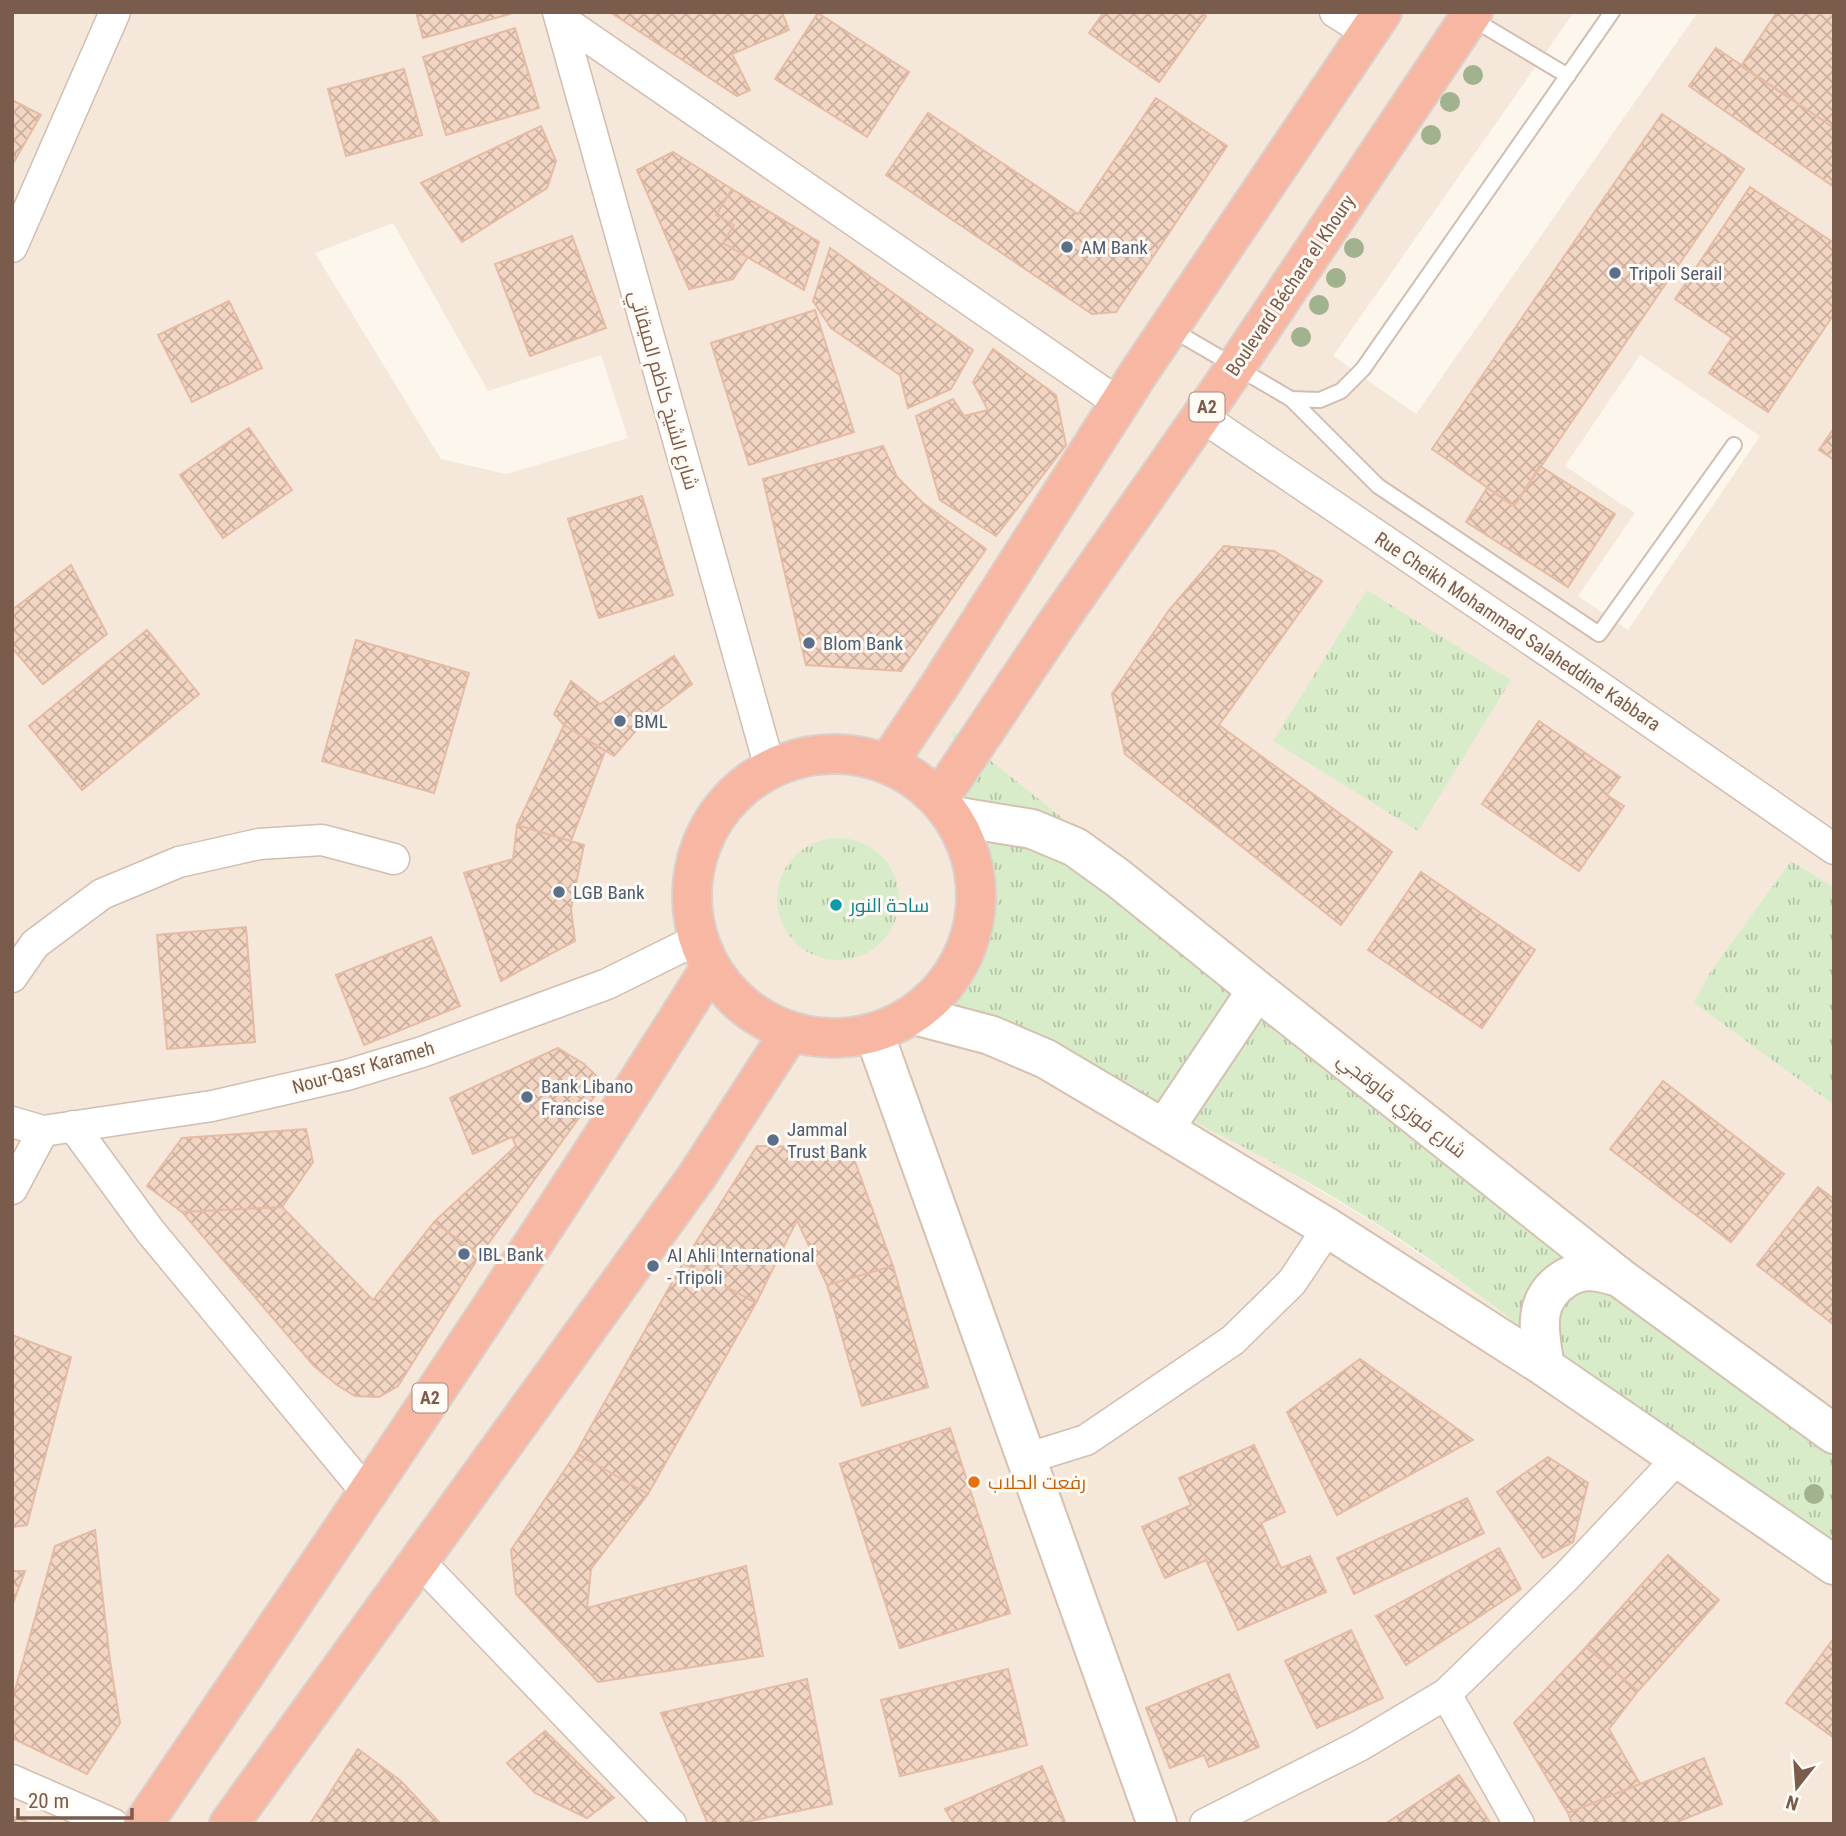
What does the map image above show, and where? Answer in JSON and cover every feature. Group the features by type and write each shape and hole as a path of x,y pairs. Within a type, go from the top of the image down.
{"highway":[{"name":"Boulevard Béchara el Khoury","path":"946,808 1055,626 1235,368 1471,15"},
{"path":"888,764 1169,328 1375,23"},
{"path":"848,753 888,764 916,778 946,808 972,857 977,901 969,945 947,984 914,1015 874,1033 832,1039 790,1032 752,1013 729,993 704,954 691,900 695,860 711,822 736,791 770,768 808,755 848,753"},
{"name":"A2","path":"143,1824 634,1091 704,954"},
{"path":"229,1824 697,1176 790,1032"}],"street":[{"path":"12,247 115,12"},
{"path":"1335,12 1375,23"},
{"path":"559,15 1120,404"},
{"name":"شارع الشيخ كاظم الميقاتي","path":"559,15 770,768"},
{"name":"Rue Cheikh Mohammad Salaheddine Kabbara","path":"1201,416 1834,849"},
{"name":"شارع فوزي قاوقجي","path":"946,808 1032,829 1074,847 1118,878 1619,1278 1834,1434"},
{"path":"12,977 36,944 102,894 179,862 259,844 322,840 394,859"},
{"name":"Nour-Qasr Karameh","path":"12,1122 43,1131 212,1107 347,1075 422,1052 607,984 704,954"},
{"path":"1164,1129 1256,990"},
{"path":"914,1015 990,1035 1046,1059 1164,1129 1328,1228 1545,1367 1834,1565"},
{"path":"874,1033 1157,1824"},
{"path":"73,1126 150,1231 367,1493"},
{"path":"12,1189 43,1131"},
{"path":"1025,1459 1086,1440 1233,1340 1292,1282 1328,1228"},
{"path":"1545,1367 1539,1322 1543,1303 1552,1287 1576,1273 1592,1271 1619,1278"},
{"path":"1205,1824 1359,1746 1446,1694 1567,1576 1677,1459"},
{"path":"419,1561 671,1824"},
{"path":"1446,1694 1519,1824"},
{"path":"12,1780 113,1824"}],"lane":[{"path":"1291,399 1320,400 1341,391 1363,369 1612,12"},
{"path":"1471,15 1568,76"},
{"path":"1169,328 1291,399 1378,486 1599,634 1734,445"}],"shaded area":[{"path":"12,12 1574,12 1333,356 1416,414 1698,12 1834,12 1834,887 1791,861 1694,1003 1834,1105 1834,1432 952,731 964,839 964,927 945,1004 1205,1126 1286,1170 1374,1223 1460,1281 1542,1343 1834,1581 1834,1824 12,1824","holes":["393,223 488,391 601,355 628,438 506,474 441,459 315,253","1640,355 1760,436 1628,630 1578,596 1635,513 1565,466"]}],"green space":[{"path":"1367,590 1511,680 1418,831 1273,741"},
{"path":"952,730 1834,1432 1834,1581 1532,1336 1470,1288 1374,1222 1217,1133 945,1004 964,927 964,839"},
{"path":"838,838 861,843 881,856 894,876 899,899 894,922 881,942 861,955 838,960 815,955 795,942 782,922 777,899 782,876 795,856 815,843"},
{"path":"1791,861 1834,887 1834,1105 1694,1003 1711,971"}],"building":[{"path":"416,12 510,12 510,14 423,38"},
{"path":"610,12 782,12 789,30 732,54 750,90 737,96"},
{"path":"1104,12 1200,12 1206,16 1159,82 1089,33"},
{"path":"1777,12 1834,12 1834,128 1741,66"},
{"path":"818,13 909,72 867,137 775,79"},
{"path":"515,28 539,108 446,135 423,57"},
{"path":"1716,48 1834,128 1834,187 1689,86"},
{"path":"404,69 422,135 346,156 328,89"},
{"path":"1156,98 1227,146 1116,312 1092,314 886,175 928,113 1078,214"},
{"path":"12,100 41,115 12,165"},
{"path":"1662,114 1744,169 1514,506 1432,449"},
{"path":"541,126 556,161 547,188 462,242 421,183"},
{"path":"673,152 732,189 716,215 734,225 723,243 748,257 733,279 689,289 637,170"},
{"path":"1750,187 1834,243 1834,314 1768,412 1709,373 1732,338 1675,299"},
{"path":"732,189 819,242 804,290 723,243 734,225 716,215"},
{"path":"572,236 606,328 530,356 495,264"},
{"path":"830,248 973,350 951,389 908,408 900,375 831,328 813,301"},
{"path":"229,301 262,368 192,402 158,335"},
{"path":"815,310 854,432 749,465 711,343"},
{"path":"993,349 1056,395 1066,445 996,536 940,500 916,416 953,399 964,416 988,410 973,382"},
{"path":"249,428 292,490 223,538 180,475"},
{"path":"1834,428 1834,460 1819,450"},
{"path":"883,446 897,477 923,503 986,549 901,671 806,665 763,479"},
{"path":"1540,466 1615,514 1568,587 1466,522 1487,488 1514,506"},
{"path":"642,496 673,595 599,618 568,519"},
{"path":"1224,546 1274,551 1322,581 1219,725 1392,852 1341,925 1125,754 1112,694 1169,610"},
{"path":"71,565 107,634 43,684 12,648 12,610"},
{"path":"147,630 199,694 82,790 29,726"},
{"path":"356,640 469,673 434,793 322,761"},
{"path":"674,656 692,684 645,720 614,756 564,725 554,714 571,681 600,704"},
{"path":"1539,721 1620,777 1607,795 1624,806 1579,871 1482,804"},
{"path":"564,725 605,751 571,841 517,825"},
{"path":"517,825 584,845 571,909 575,941 501,981 464,873 513,859"},
{"path":"1421,872 1535,950 1482,1028 1368,950"},
{"path":"246,927 255,1042 167,1049 157,935"},
{"path":"431,937 460,1006 364,1045 336,975"},
{"path":"558,1048 584,1064 604,1083 480,1255 434,1222 516,1146 512,1137 473,1154 450,1098"},
{"path":"1663,1081 1784,1174 1731,1242 1610,1149"},
{"path":"306,1129 313,1162 282,1207 182,1212 147,1186 182,1138"},
{"path":"757,1146 850,1148 893,1266 827,1285 797,1220 756,1303 683,1263"},
{"path":"1818,1187 1834,1199 1834,1325 1757,1265"},
{"path":"282,1207 373,1300 434,1222 480,1255 398,1386 379,1397 355,1396 314,1366 182,1212"},
{"path":"683,1263 756,1303 648,1494 576,1453"},
{"path":"893,1266 928,1387 862,1406 827,1285"},
{"path":"12,1335 71,1357 27,1525 12,1527"},
{"path":"1360,1359 1473,1440 1337,1515 1287,1412"},
{"path":"950,1428 1010,1613 900,1648 840,1464"},
{"path":"1254,1445 1285,1512 1261,1523 1281,1568 1310,1556 1326,1592 1238,1630 1206,1560 1165,1578 1142,1527 1191,1505 1179,1478"},
{"path":"576,1453 648,1494 591,1569 587,1608 746,1566 763,1656 598,1682 516,1594 511,1550"},
{"path":"1548,1457 1588,1483 1573,1542 1543,1558 1497,1492"},
{"path":"1467,1498 1484,1533 1354,1594 1337,1558"},
{"path":"95,1530 120,1723 87,1774 12,1738 12,1701 55,1546"},
{"path":"1499,1548 1521,1589 1406,1665 1376,1616"},
{"path":"1668,1555 1719,1600 1638,1691 1586,1647"},
{"path":"12,1571 25,1571 12,1606"},
{"path":"1351,1630 1383,1698 1317,1728 1285,1661"},
{"path":"1834,1638 1834,1738 1786,1703"},
{"path":"1586,1647 1638,1691 1609,1729 1640,1784 1568,1813 1514,1723"},
{"path":"1008,1669 1027,1745 900,1776 881,1700"},
{"path":"1229,1674 1259,1747 1209,1767 1204,1755 1170,1768 1146,1708"},
{"path":"807,1679 832,1804 736,1824 708,1824 661,1713"},
{"path":"545,1731 614,1798 587,1818 535,1793 507,1763"},
{"path":"358,1749 401,1781 441,1824 310,1824"},
{"path":"1704,1758 1722,1804 1672,1824 1572,1824 1568,1813"},
{"path":"1042,1766 1066,1824 954,1824 945,1809"},
{"path":"1459,1775 1491,1824 1385,1824"},
{"path":"12,1816 32,1824 12,1824"}],"place":[{"name":"AM Bank","path":"1067,247"},
{"name":"Tripoli Serail","path":"1615,273"},
{"name":"Blom Bank","path":"809,643"},
{"name":"BML","path":"620,721"},
{"name":"LGB Bank","path":"559,892"},
{"name":"ساحة النور","path":"836,905"},
{"name":"Bank Libano Francise","path":"527,1097"},
{"name":"Jammal Trust Bank","path":"773,1140"},
{"name":"IBL Bank","path":"464,1254"},
{"name":"Al Ahli International - Tripoli","path":"653,1266"},
{"name":"رفعت الحلاب","path":"974,1482"}]}
